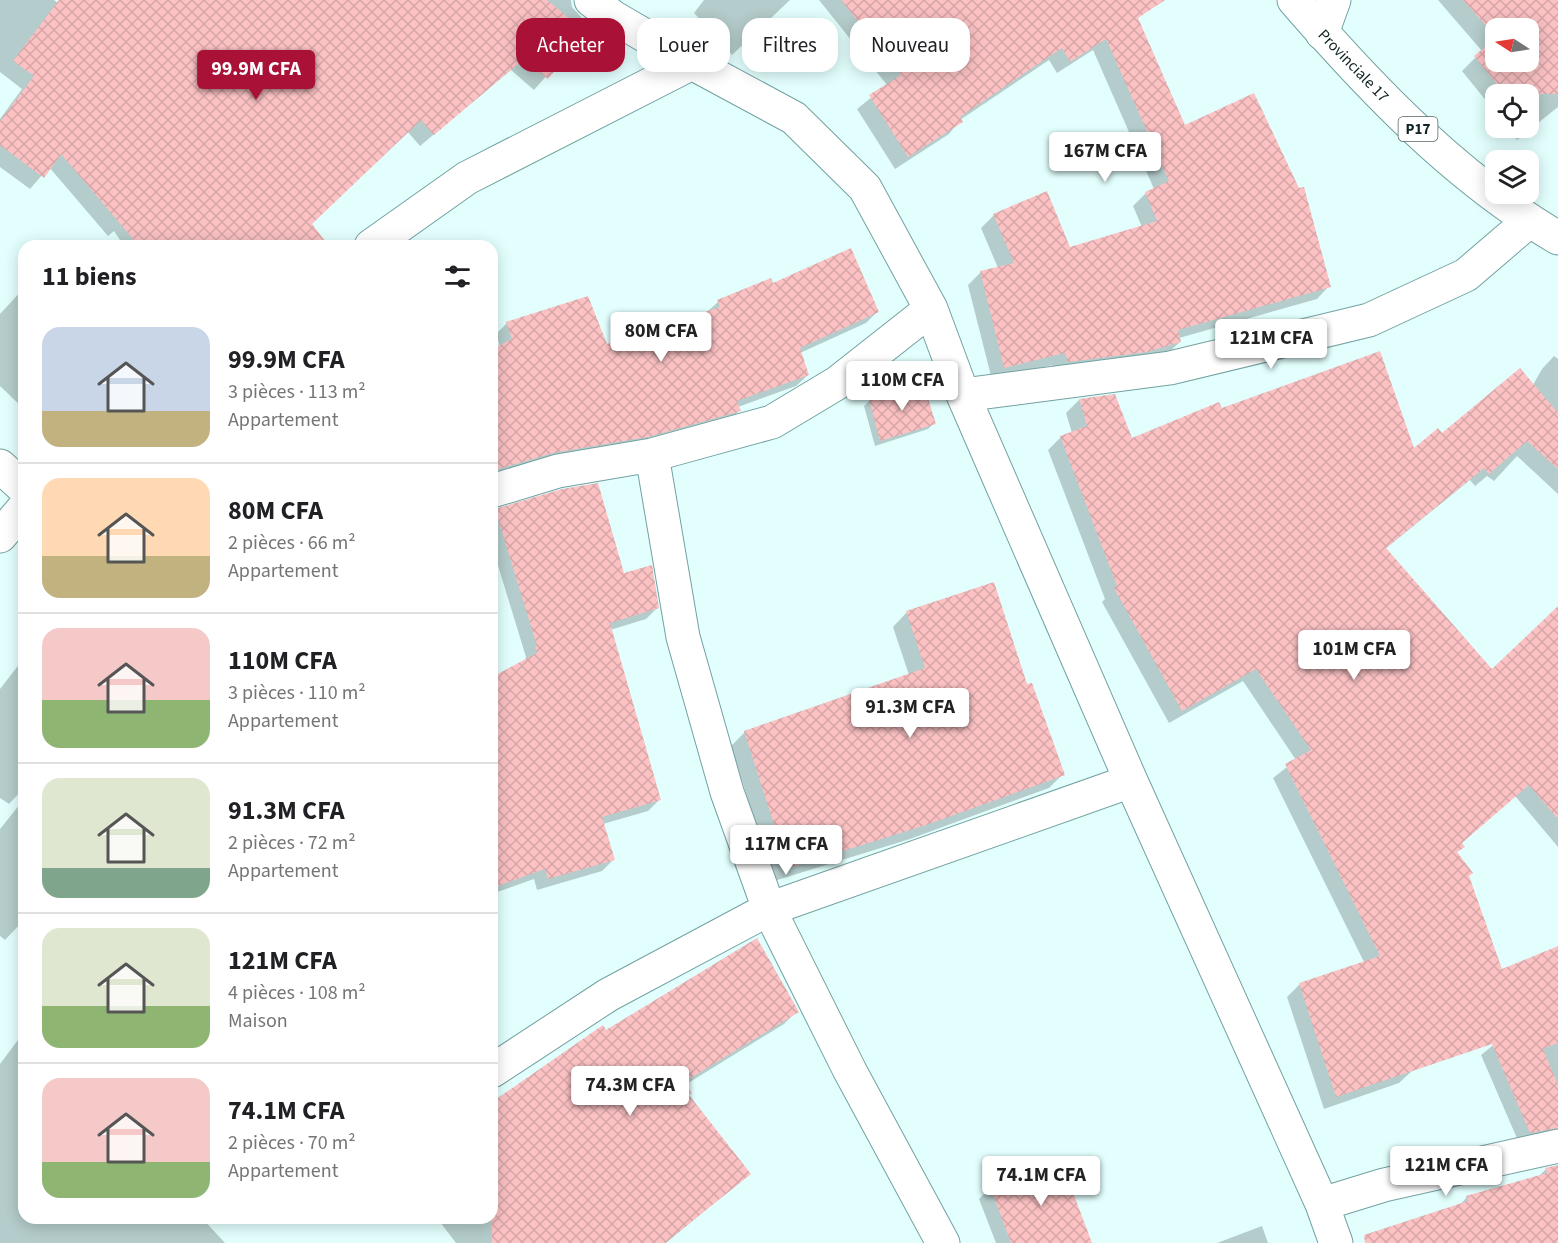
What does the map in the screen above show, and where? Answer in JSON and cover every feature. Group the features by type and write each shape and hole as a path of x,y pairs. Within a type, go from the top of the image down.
{"street":[{"path":"591,0 613,17 637,31"},
{"name":"Provinciale 17","path":"1294,0 1356,72 1487,193 1558,238"},
{"path":"1322,33 1334,0"},
{"path":"379,240 467,178 674,72"},
{"path":"709,72 794,118 865,188 931,309 963,395 1131,781 1322,1204 1335,1243"},
{"path":"963,395 1170,368 1369,320 1467,275 1529,221"},
{"path":"498,489 558,471 652,455 772,422 837,383 931,309"},
{"path":"652,455 683,637 728,792 770,909 850,1071 943,1243"},
{"path":"0,466 18,482"},
{"path":"0,536 18,514"},
{"path":"498,1067 608,995 770,909 1131,781"},
{"path":"1322,1204 1384,1185 1558,1146"}],"building":[{"path":"59,0 547,0 569,18 516,18 516,66 434,135 421,120 312,224 324,240 134,240 61,154 44,178 0,145 0,121 34,76 13,61"},
{"path":"841,0 1165,0 1138,18 1185,125 1254,93 1299,188 1304,187 1331,287 1178,330 1181,342 1147,352 1068,362 1065,353 1004,368 980,271 1014,263 993,214 1047,191 1070,247 1157,221 1145,192 1169,181 1106,39 1070,62 1062,48 960,117 963,122 908,157 869,95 901,75 899,72 970,72 970,18 855,18"},
{"path":"1463,0 1558,0 1558,94 1539,94 1539,84 1497,84 1487,72 1539,72 1539,18 1485,18 1485,25"},
{"path":"1485,47 1485,69 1474,56"},
{"path":"540,72 554,72 548,79"},
{"path":"851,248 879,312 800,348 809,375 737,401 741,411 648,437 553,453 498,469 498,346 512,339 506,322 588,296 607,344 720,307 717,300 771,278 773,283"},
{"path":"1380,351 1414,448 1438,428 1442,433 1520,368 1558,413 1558,469 1527,441 1489,474 1484,468 1386,548 1492,669 1558,606 1558,819 1529,785 1462,843 1465,847 1457,852 1473,873 1469,876 1502,969 1558,946 1558,1043 1543,1049 1558,1085 1558,1128 1530,1133 1492,1044 1336,1097 1299,983 1380,956 1285,764 1311,750 1256,669 1182,711 1114,588 1117,586 1060,436 1087,426 1079,399 1115,394 1132,438 1219,402 1222,408"},
{"path":"923,382 936,424 880,441 869,399"},
{"path":"598,483 624,573 652,565 659,608 610,623 661,800 602,817 615,860 548,879 545,869 498,886 498,674 537,653 535,646 537,646 498,519 498,508 562,489"},
{"path":"994,582 1027,684 1032,683 1065,775 926,825 788,868 744,731 925,668 906,611"},
{"path":"757,938 799,1012 684,1082 692,1093 689,1095 751,1174 665,1243 492,1243 492,1224 498,1224 498,1098 603,1025 606,1030"},
{"path":"1060,1158 1092,1243 1011,1243 990,1186"},
{"path":"1558,1165 1558,1243 1365,1243 1364,1235 1468,1201 1466,1196 1547,1173 1545,1168"}]}
